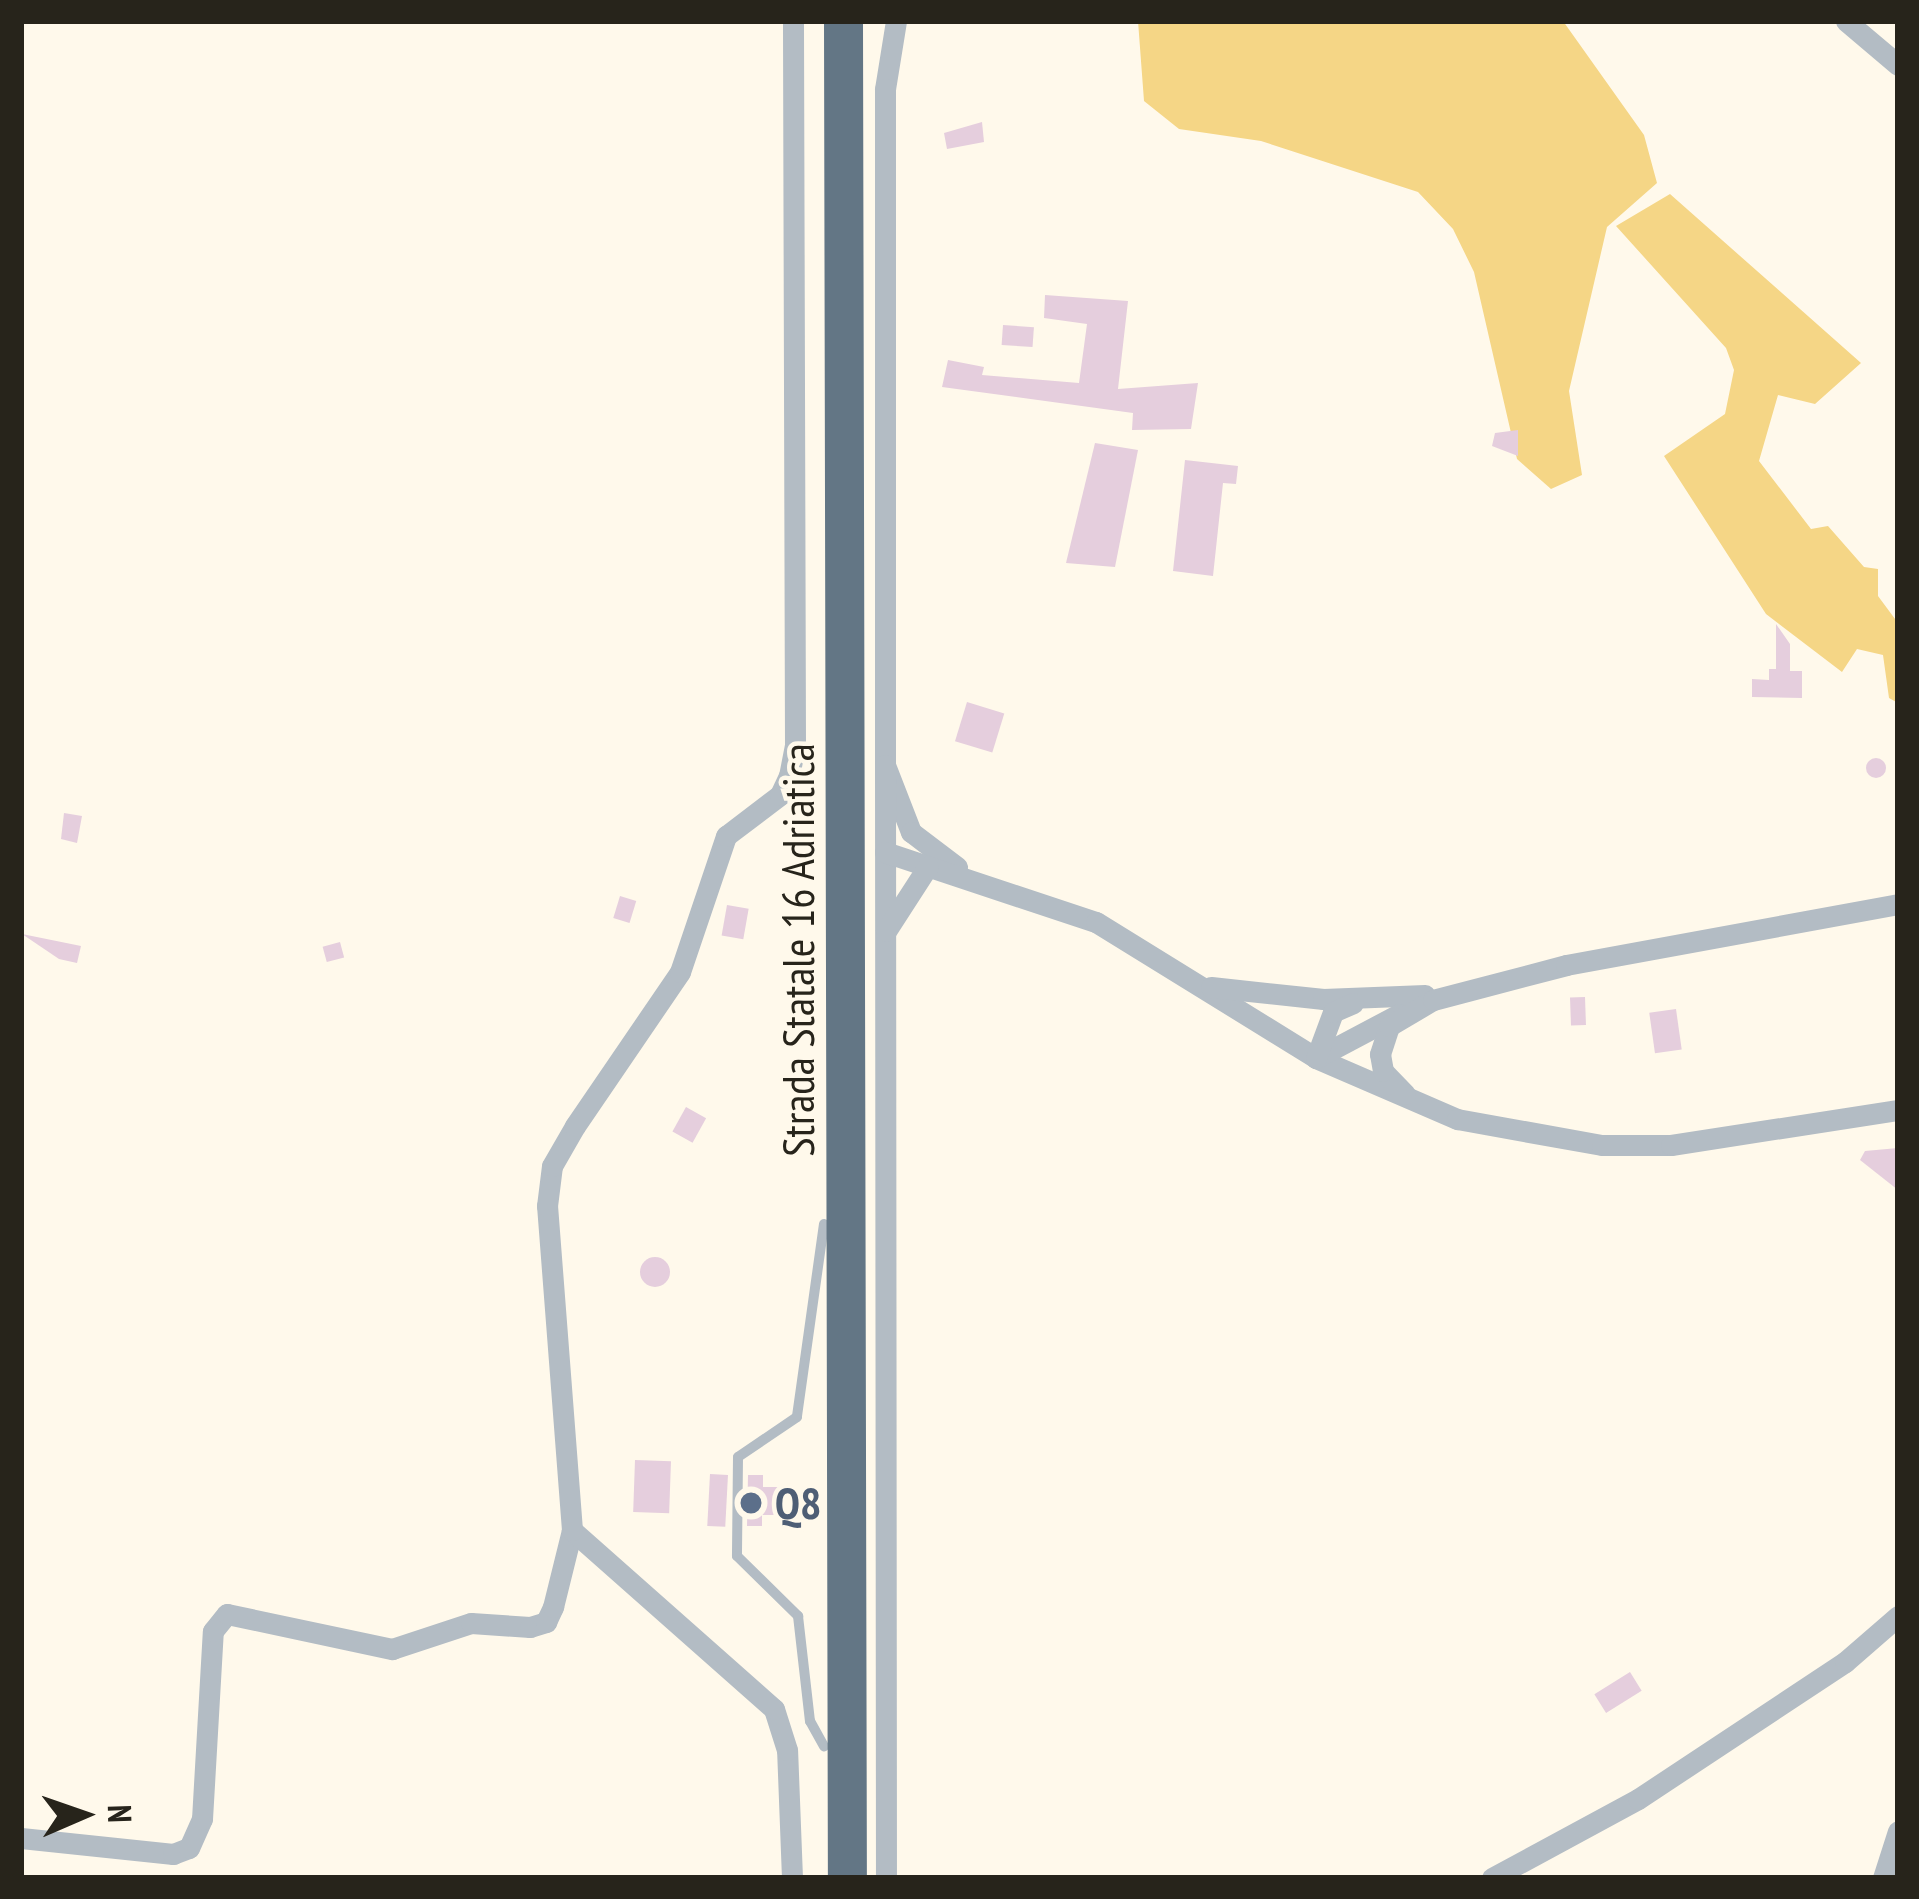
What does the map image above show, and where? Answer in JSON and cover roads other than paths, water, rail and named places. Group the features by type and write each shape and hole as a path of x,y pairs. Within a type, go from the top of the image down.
{"highway":[{"name":"Strada Statale 16 Adriatica","path":"820,21 824,1878"},
{"name":"Strada Statale 16 Adriatica","path":"843,21 847,1878"}],"street":[{"path":"21,1838 173,1853 189,1848 202,1820 213,1630 227,1614 392,1649 456,1625 530,1627 546,1622 553,1607 572,1530 552,1322 552,1166 680,972 710,866 726,836 780,795 795,744 793,21"},
{"path":"886,1878 885,89 896,21"},
{"path":"1846,21 1898,65"},
{"path":"885,765 897,807 931,859"},
{"path":"885,852 909,844 931,859 1096,922 1316,1058 1457,1119 1602,1145 1671,1145 1898,1110"},
{"path":"885,933 931,859"},
{"path":"1316,1058 1333,1012 1375,1000 1479,986 1898,904"},
{"path":"1201,985 1375,1000"},
{"path":"1316,1058 1408,1012 1479,986"},
{"path":"1408,1012 1389,1026 1380,1054 1383,1071 1413,1102"},
{"path":"572,1530 774,1709 787,1750 792,1878"},
{"path":"1492,1878 1638,1799 1845,1662 1898,1616"},
{"path":"1883,1878 1898,1831"}],"lane":[{"path":"824,1224 796,1417 738,1457 737,1556 798,1616 810,1721 824,1746"}],"place":[{"name":"Q8","path":"751,1503"}]}
